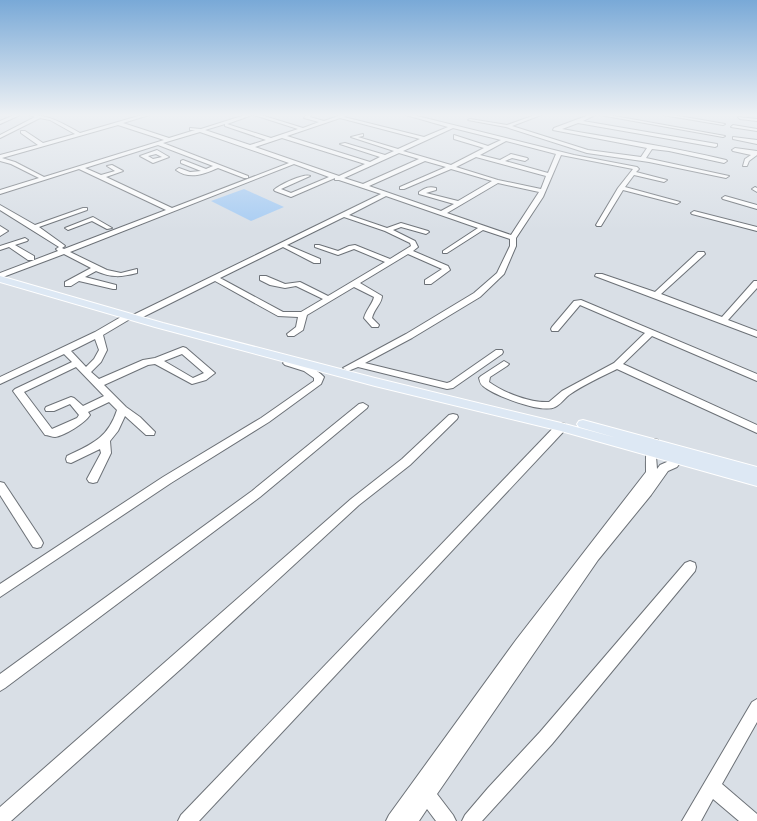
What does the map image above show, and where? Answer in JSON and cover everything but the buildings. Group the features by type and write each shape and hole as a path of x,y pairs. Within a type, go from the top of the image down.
{"main road":[{"path":"1,275 290,360 561,427 653,448"},
{"path":"1,275 140,316 353,366 558,418 757,481"},
{"path":"677,455 757,472"}],"street":[{"path":"0,158 15,153"},
{"path":"0,191 40,177 123,153"},
{"path":"0,191 124,153"},
{"path":"137,153 143,156"},
{"path":"185,153 246,177"},
{"path":"260,153 362,187 386,197 441,214 480,229"},
{"path":"263,153 288,163"},
{"path":"336,153 370,164"},
{"path":"373,153 385,157"},
{"path":"307,176 280,187 277,190 291,195 395,153"},
{"path":"403,153 497,181 542,191"},
{"path":"402,188 451,167 478,153"},
{"path":"353,366 409,336 477,295 500,274 513,246 514,238 540,197 559,153"},
{"path":"560,153 636,169 621,188 599,225"},
{"path":"602,153 643,159 726,176"},
{"path":"643,159 646,153"},
{"path":"689,153 724,161"},
{"path":"745,165 747,160 751,159 756,153"},
{"path":"475,155 549,175"},
{"path":"500,162 511,156 525,159"},
{"path":"0,158 40,177"},
{"path":"362,187 424,159"},
{"path":"751,159 757,160"},
{"path":"183,162 205,171"},
{"path":"1,275 109,228 168,208 246,177 288,163"},
{"path":"1,275 31,258 288,163"},
{"path":"101,176 120,171 110,166"},
{"path":"179,170 192,175 219,166"},
{"path":"79,167 168,208"},
{"path":"633,173 664,180"},
{"path":"333,178 480,229 497,232 514,238"},
{"path":"441,214 497,181"},
{"path":"621,188 677,202"},
{"path":"434,189 428,189 422,193 458,204"},
{"path":"0,380 140,316 386,197"},
{"path":"725,198 757,207"},
{"path":"0,207 34,227 61,248 105,272 121,275 134,271"},
{"path":"34,227 85,209"},
{"path":"694,213 757,229"},
{"path":"347,216 387,230 413,242 415,247 409,252 303,314 281,314 216,279 286,248 347,216"},
{"path":"68,228 93,219 109,228"},
{"path":"387,230 401,225 426,232"},
{"path":"0,228 5,230 0,234"},
{"path":"445,252 480,229"},
{"path":"497,232 519,229"},
{"path":"0,248 25,240"},
{"path":"10,245 31,258"},
{"path":"317,246 338,253 355,247 392,262"},
{"path":"286,248 317,261"},
{"path":"409,252 442,265 445,268 446,270 428,282"},
{"path":"656,295 701,254"},
{"path":"68,284 97,267"},
{"path":"599,276 656,295 757,334"},
{"path":"78,278 113,287"},
{"path":"263,278 273,283 285,286 297,284 329,299"},
{"path":"724,320 757,283"},
{"path":"355,284 378,296 378,300 370,310 368,318 375,325"},
{"path":"555,329 578,302 757,378"},
{"path":"291,334 300,328 303,314"},
{"path":"504,364 484,378 488,387 545,406 552,405 566,393 617,365 641,343 650,332"},
{"path":"86,372 98,360 103,350 98,334"},
{"path":"66,350 122,410 136,419 150,432"},
{"path":"97,384 146,362 157,360 184,350 210,373 202,378 192,380 157,360"},
{"path":"353,366 447,386 453,385 499,352"},
{"path":"0,591 167,480 265,420 318,382 319,377 307,369 288,363 290,360"},
{"path":"50,409 71,400 85,415 81,420 55,434 52,434 44,426 18,391 78,363"},
{"path":"617,365 757,429"},
{"path":"82,411 110,397"},
{"path":"0,684 256,494 363,406"},
{"path":"71,459 105,442 120,419 122,410"},
{"path":"0,819 356,502 406,462 452,417"},
{"path":"187,821 561,427"},
{"path":"93,479 106,453 105,442"},
{"path":"408,821 652,473 653,448"},
{"path":"395,821 510,658 588,553 664,468 673,464 677,455"},
{"path":"0,486 37,543"},
{"path":"472,821 494,794 546,738 690,567"},
{"path":"691,821 757,707"},
{"path":"712,786 752,821"},
{"path":"426,794 447,821"}],"shaded area":[{"path":"244,189 284,207 251,221 211,201"}]}
